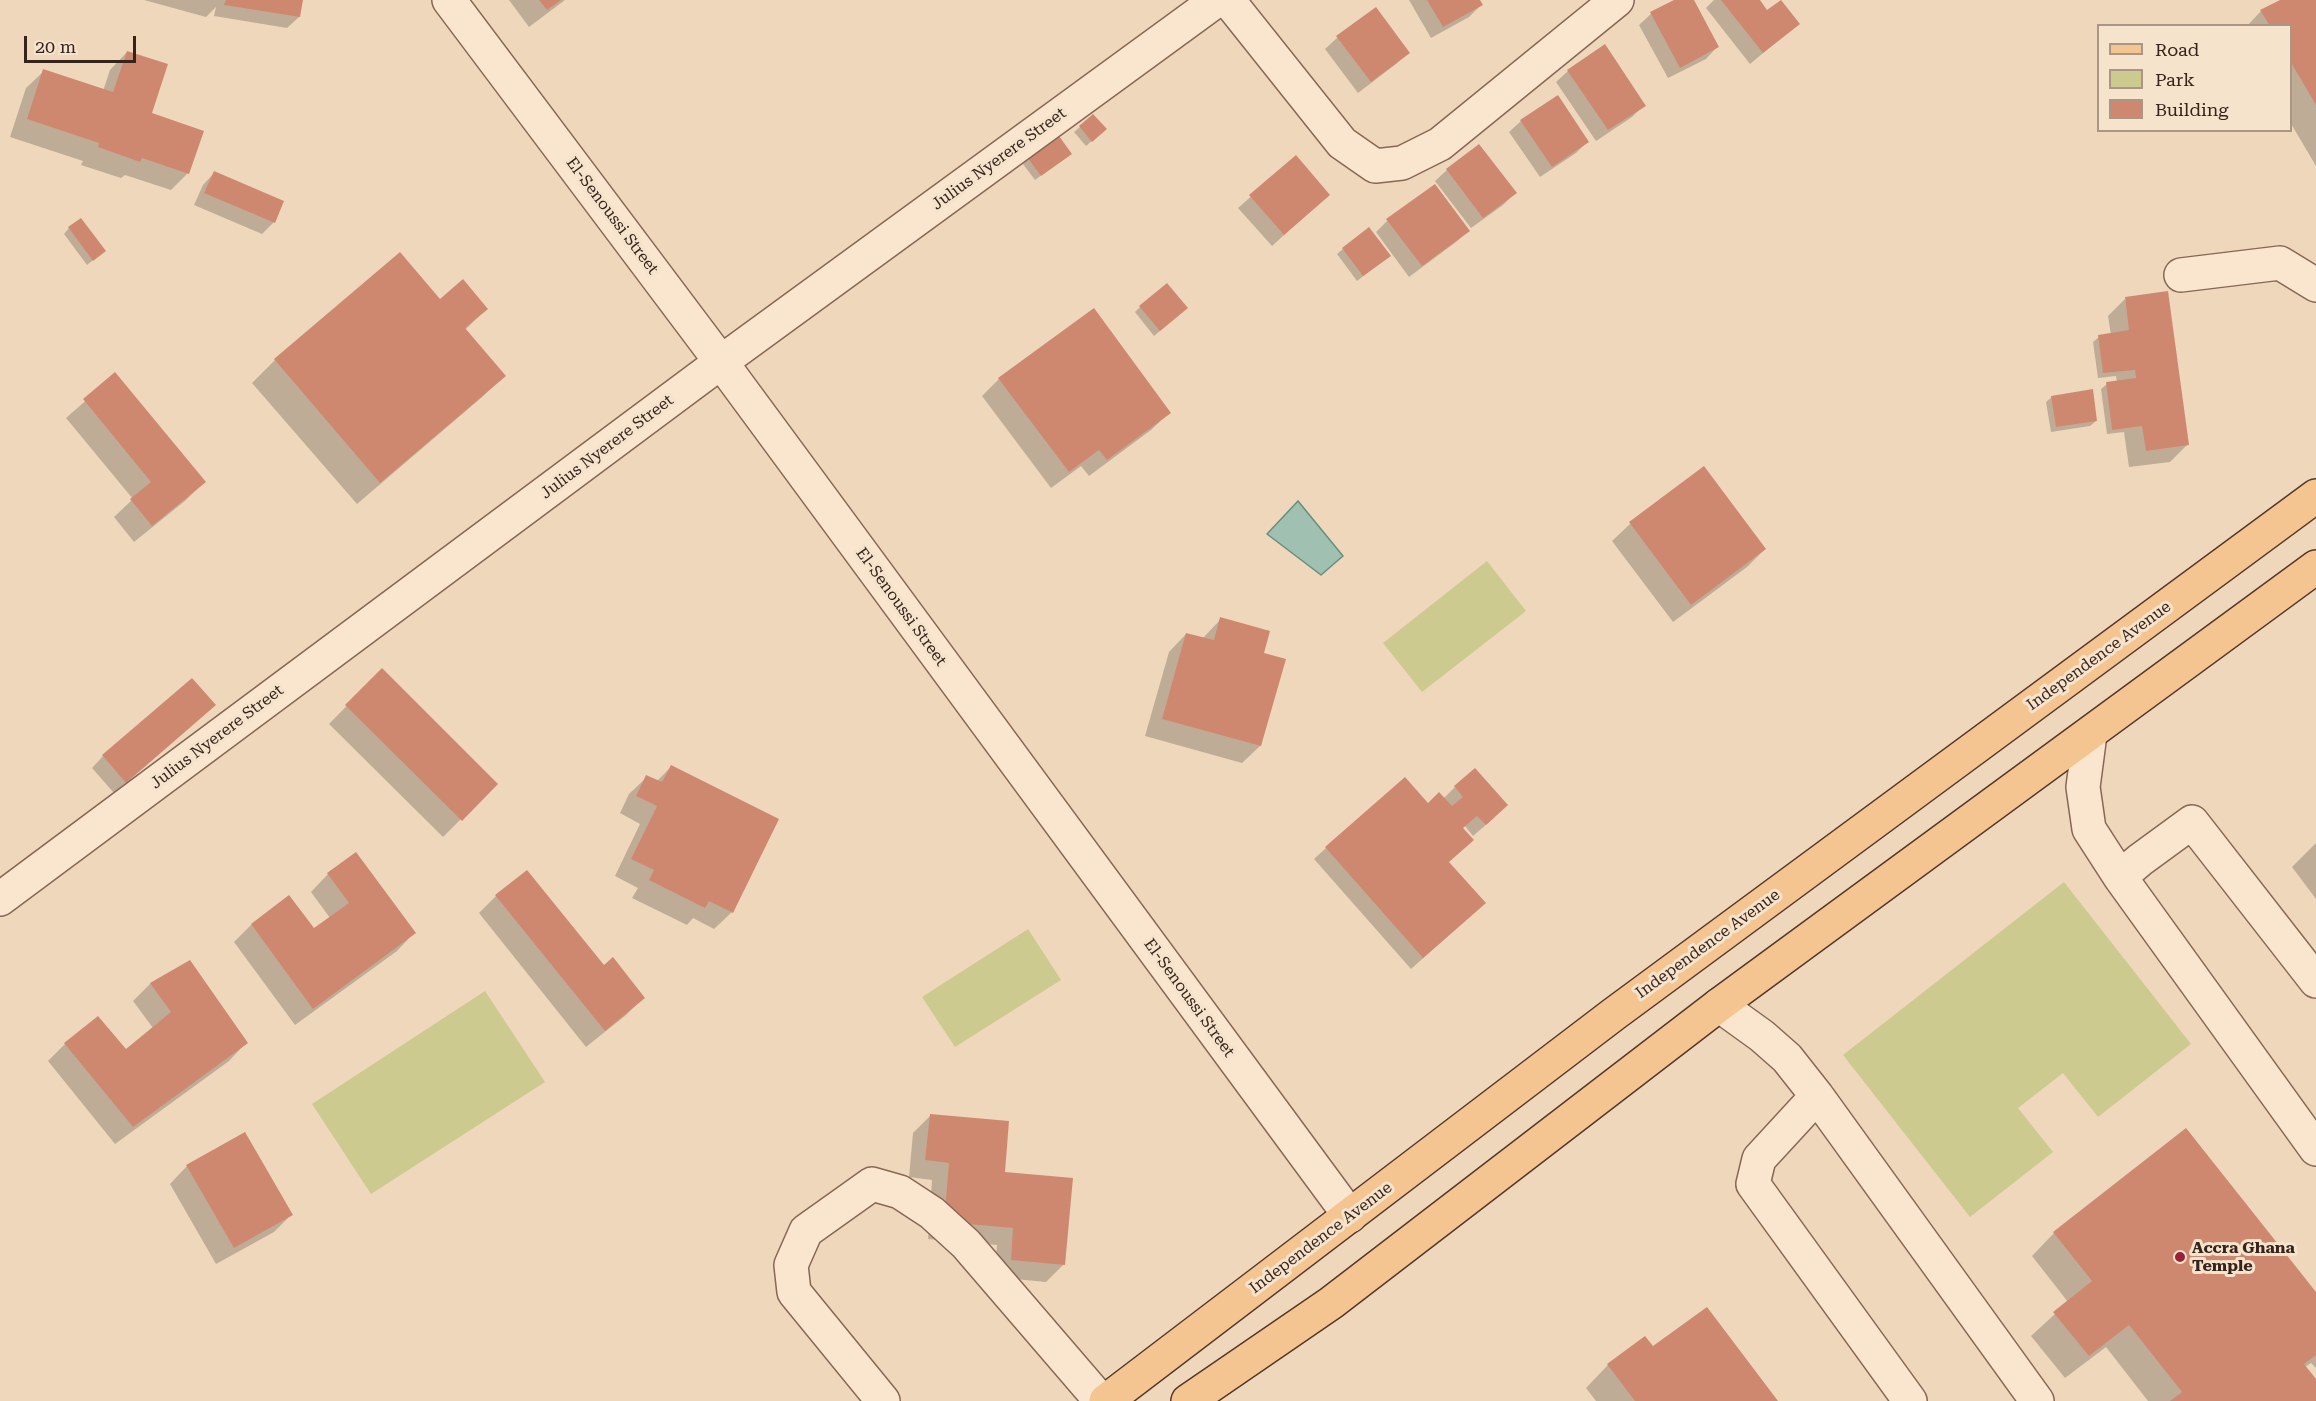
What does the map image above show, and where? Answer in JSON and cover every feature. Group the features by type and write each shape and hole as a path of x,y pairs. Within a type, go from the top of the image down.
{"main road":[{"name":"Independence Avenue","path":"1106,1401 1623,1007 2316,496"},
{"path":"1188,1401 1331,1303 1719,1005 2316,567"}],"street":[{"name":"El-Senoussi Street","path":"449,0 721,362 1350,1216"},
{"name":"Julius Nyerere Street","path":"0,898 721,362 1217,0"},
{"path":"1228,0 1342,143 1375,166 1402,163 1440,144 1617,0"},
{"path":"2181,275 2280,263 2316,285"},
{"path":"2091,734 2083,787 2089,829 2120,877 2316,1149"},
{"path":"2120,877 2192,822 2316,981"},
{"path":"1719,1005 1762,1036 1787,1058 1817,1095 2037,1401"},
{"path":"1817,1095 1759,1159 1754,1184 1910,1401"},
{"path":"883,1401 794,1292 791,1265 806,1231 872,1184 900,1192 916,1202 932,1213 966,1244 1101,1401"}],"green space":[{"path":"1487,561 1526,611 1422,692 1383,643"},
{"path":"2064,882 2191,1044 2098,1117 2063,1073 2018,1108 2053,1152 1970,1217 1843,1055"},
{"path":"1028,929 1061,980 955,1047 922,997"},
{"path":"485,991 545,1082 371,1194 312,1104"}],"shaded area":[{"path":"1298,501 1343,556 1321,575 1267,534"}],"building":[{"path":"226,0 303,0 300,17 224,5"},
{"path":"539,0 561,0 547,10"},
{"path":"1427,0 1480,0 1483,5 1443,27"},
{"path":"1674,0 1694,0 1719,47 1680,68 1650,12"},
{"path":"1721,0 1760,0 1767,10 1781,0 1800,24 1763,53"},
{"path":"2280,0 2316,0 2316,105 2292,64 2292,24 2269,24 2260,10"},
{"path":"1376,7 1410,53 1371,82 1336,36"},
{"path":"1605,44 1646,106 1608,130 1567,70"},
{"path":"127,51 168,64 152,113 204,131 189,174 142,158 140,162 98,147 99,143 27,119 43,69 113,92"},
{"path":"1558,95 1589,142 1552,167 1520,120"},
{"path":"1093,114 1107,129 1092,142 1079,126"},
{"path":"1059,136 1072,154 1041,176 1027,157"},
{"path":"1479,144 1517,193 1483,218 1446,169"},
{"path":"1296,155 1330,195 1284,235 1249,195"},
{"path":"214,171 284,201 275,223 204,193"},
{"path":"1435,184 1470,231 1422,266 1386,219"},
{"path":"81,218 106,251 93,261 68,227"},
{"path":"1369,227 1391,256 1363,276 1342,248"},
{"path":"400,252 440,299 463,279 488,309 465,328 506,376 380,483 274,359"},
{"path":"1167,283 1188,308 1160,331 1139,306"},
{"path":"2168,291 2189,445 2146,451 2142,426 2112,430 2106,382 2136,378 2135,370 2103,373 2098,335 2129,330 2125,297"},
{"path":"1094,308 1171,413 1107,460 1099,450 1069,472 998,378"},
{"path":"115,372 206,482 152,526 130,499 151,482 83,399"},
{"path":"2093,389 2097,421 2056,427 2051,396"},
{"path":"1704,466 1766,549 1691,605 1629,522"},
{"path":"1220,617 1270,631 1264,653 1286,659 1261,746 1162,719 1186,633 1214,640"},
{"path":"382,668 498,784 462,821 345,705"},
{"path":"192,678 216,705 126,783 102,755"},
{"path":"671,765 779,819 733,913 709,901 705,908 649,880 654,870 631,859 657,806 636,796 646,775 662,782"},
{"path":"1475,768 1508,805 1486,825 1477,816 1463,828 1474,840 1449,862 1486,903 1423,958 1325,847 1405,777 1428,803 1439,792 1452,806 1463,797 1454,786"},
{"path":"356,852 416,933 313,1009 251,924 289,895 314,928 349,903 327,873"},
{"path":"527,870 604,965 613,957 645,998 605,1031 495,895"},
{"path":"190,960 248,1043 133,1127 64,1043 98,1016 126,1049 171,1012 150,983"},
{"path":"930,1114 1009,1121 1005,1172 1073,1178 1065,1265 1011,1260 1013,1228 944,1222 949,1163 925,1160"},
{"name":"Accra Ghana Temple","path":"2186,1128 2316,1292 2316,1355 2304,1364 2316,1379 2316,1401 2170,1401 2182,1392 2129,1325 2089,1356 2053,1312 2092,1281 2053,1232"},
{"path":"245,1132 293,1215 234,1248 186,1165"},
{"path":"1707,1307 1778,1401 1635,1401 1607,1364 1645,1336 1653,1346"}],"place":[{"name":"Accra Ghana Temple","path":"2180,1257"}]}
